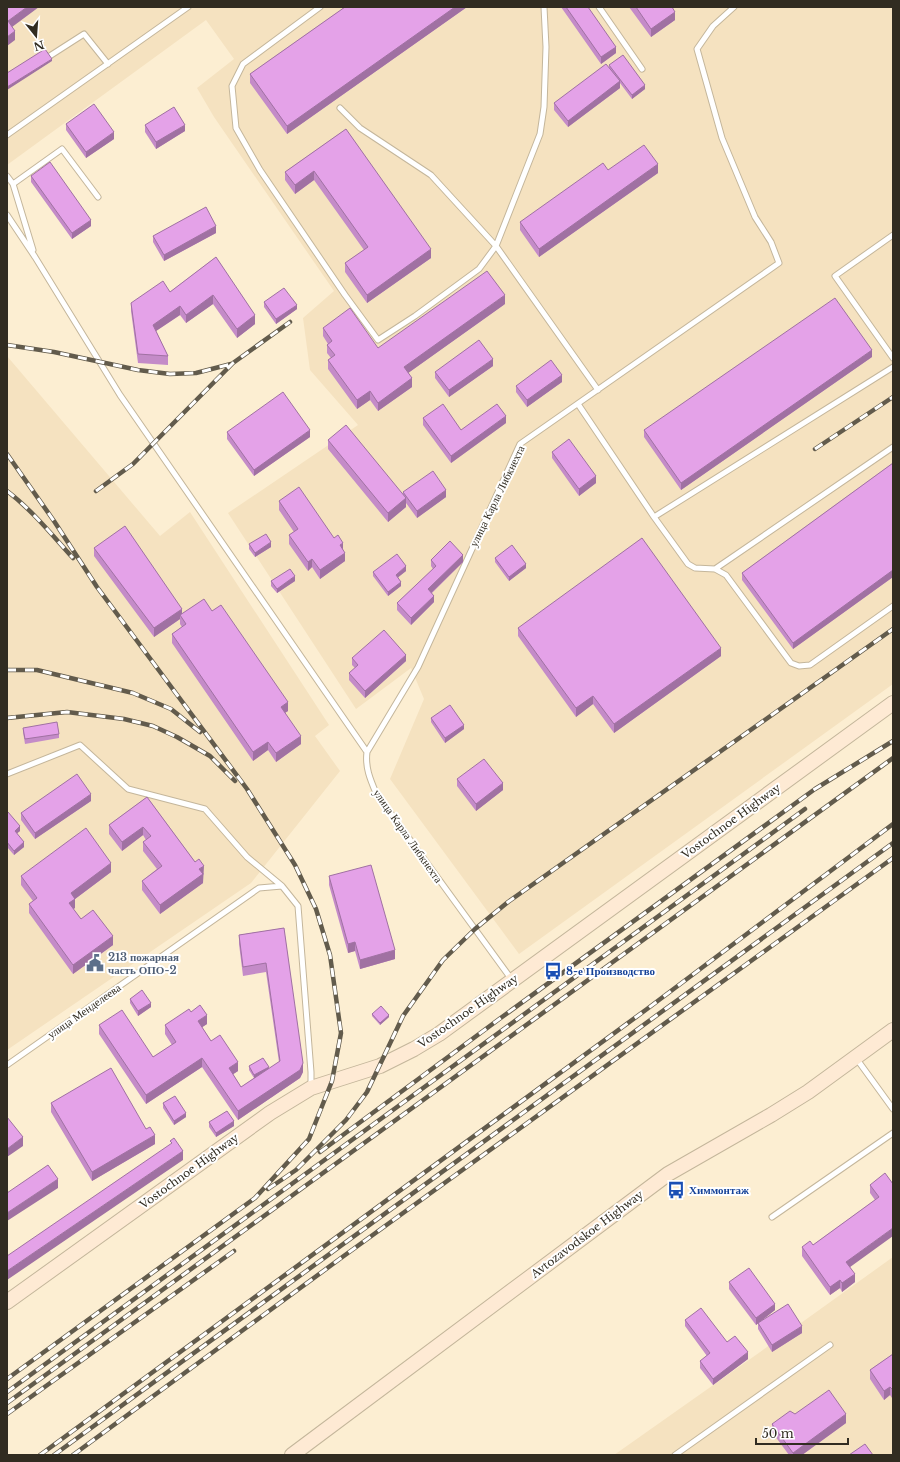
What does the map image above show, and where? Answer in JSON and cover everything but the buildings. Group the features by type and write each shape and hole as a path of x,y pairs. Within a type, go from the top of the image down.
{"street":[{"name":"Vostochnoe Highway","path":"7,1302 270,1113 311,1088 380,1066 414,1049 456,1022 893,703"},
{"name":"Avtozavodskoe Highway","path":"292,1455 668,1174 808,1092 893,1030"}],"lane":[{"path":"7,135 188,7"},
{"path":"320,7 243,64 232,86 236,128 260,170 345,295 378,340 415,316 479,269 496,246 540,134 544,107 546,47 544,7"},
{"path":"599,7 642,69"},
{"name":"улица Карла Либкнехта","path":"513,980 376,793 367,771 367,752 418,667 520,444 779,263 771,242 755,217 722,138 697,49 713,26 734,7"},
{"path":"39,62 84,34 108,64"},
{"path":"340,108 360,128 431,175 496,246 598,390"},
{"path":"13,184 62,148 98,197"},
{"path":"7,176 13,184 35,257"},
{"path":"7,215 35,257 120,395 367,752"},
{"path":"893,235 835,276 893,358"},
{"path":"654,517 893,367"},
{"path":"578,404 654,517 688,564 695,568 715,569 726,575 791,663 799,666 810,665 893,606"},
{"path":"715,569 893,447"},
{"path":"7,774 80,745 128,789 205,810 247,857 282,886 298,906 311,1088"},
{"name":"улица Менделеева","path":"7,1065 259,888 282,886"},
{"path":"856,1057 893,1109"},
{"path":"772,1217 893,1133"},
{"path":"675,1455 830,1345"}],"shaded area":[{"path":"7,7 893,7 893,684 519,954 390,779 424,699 411,668 356,709 228,513 358,425 310,370 303,318 334,291 214,117 197,88 234,59 206,20 7,165"},
{"path":"7,356 160,536 190,512 329,725 315,736 340,771 251,883 7,1050"},
{"path":"893,1257 893,1455 614,1455 794,1328"}],"railway":[{"path":"96,491 133,464 233,363 290,322"},
{"path":"7,345 54,352 138,370 170,374 196,373 231,364"},
{"path":"815,449 893,397"},
{"path":"7,454 54,521 97,587 247,789 295,865 316,909 330,955 341,1033 332,1081 309,1139 255,1198 7,1379"},
{"path":"7,491 33,514 73,558"},
{"path":"268,1189 296,1170 346,1120 367,1092 403,1016 443,960 475,929 508,902 893,629"},
{"path":"7,670 37,670 133,693 171,709 200,732"},
{"path":"7,718 67,712 124,719 153,726 177,737 210,756 235,781"},
{"path":"320,1152 502,1017 815,789 893,741"},
{"path":"7,1403 893,758"},
{"path":"7,1392 805,809"},
{"path":"40,1455 647,1009 893,824"},
{"path":"54,1455 893,843"},
{"path":"73,1455 341,1258 893,858"},
{"path":"7,1414 234,1251"}],"place":[{"name":"213 пожарная часть ОПО-2","path":"95,963"},
{"name":"8-е Производство","path":"553,971"},
{"name":"Химмонтаж","path":"676,1190"}]}
